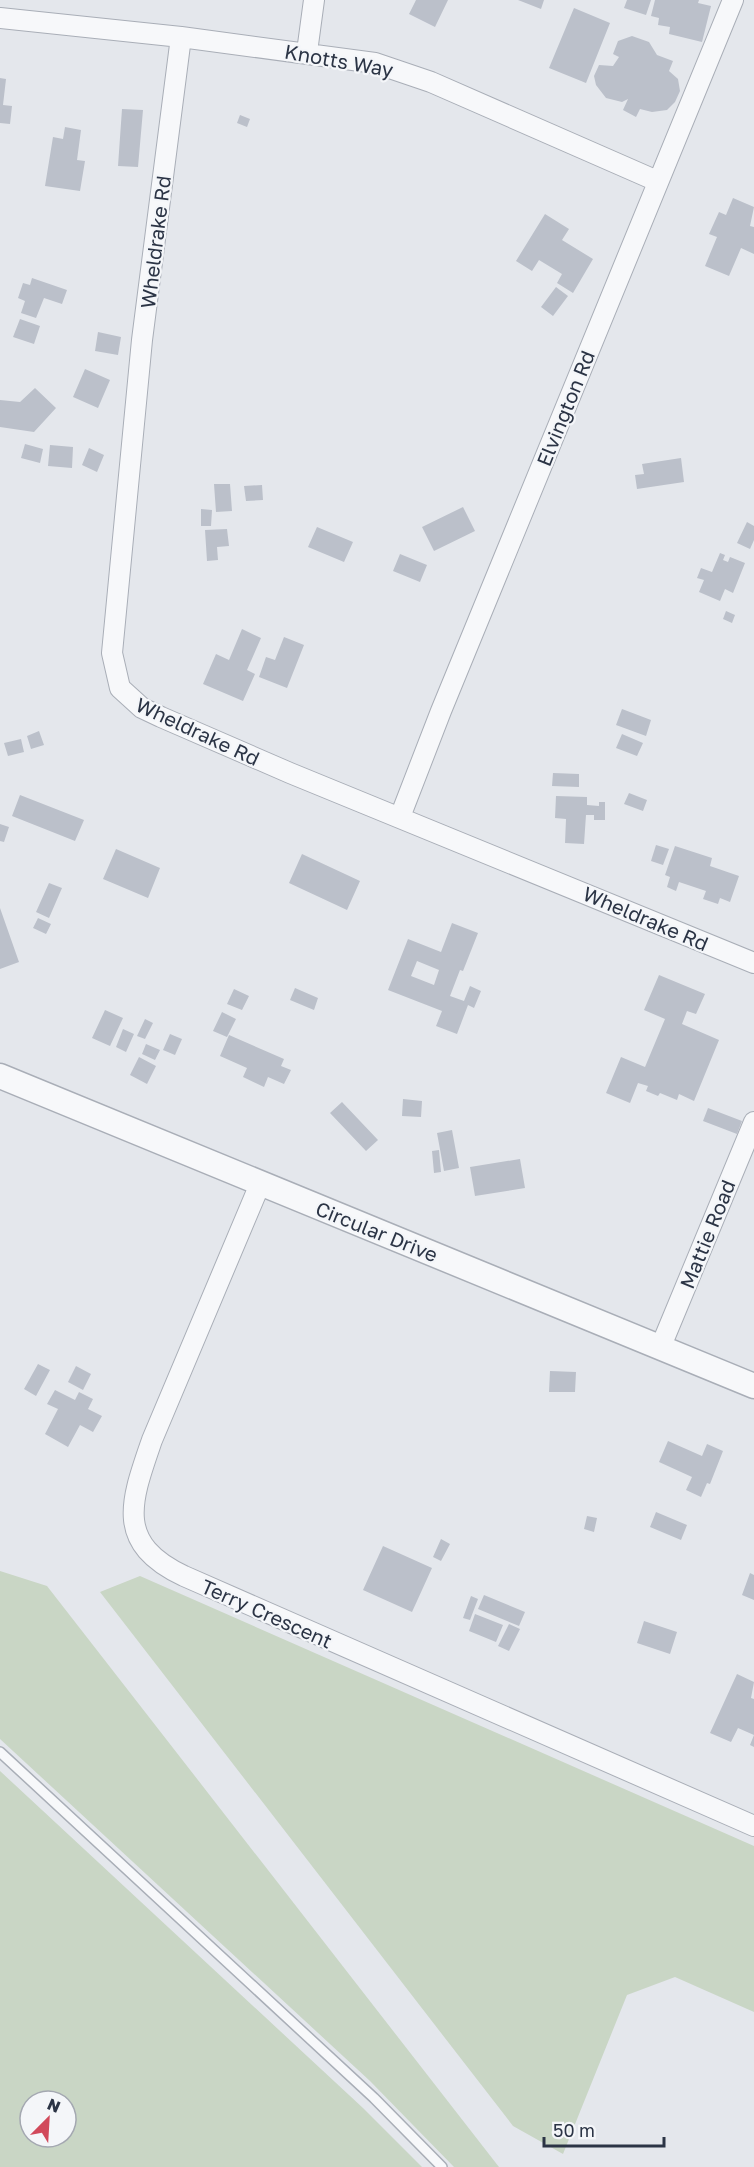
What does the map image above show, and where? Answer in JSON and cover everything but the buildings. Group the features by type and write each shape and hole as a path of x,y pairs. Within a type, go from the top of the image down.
{"street":[{"path":"308,52 314,0"},
{"name":"Elvington Rd","path":"400,817 733,0"},
{"name":"Knotts Way","path":"0,18 308,52 375,63 431,82 657,182"},
{"name":"Wheldrake Rd","path":"181,37 142,340 112,653 117,680 128,698 161,717 754,963"},
{"name":"Circular Drive","path":"0,1076 754,1386"},
{"name":"Mattie Road","path":"661,1347 754,1122"},
{"name":"Terry Crescent","path":"260,1184 152,1440 139,1479 132,1515 140,1542 154,1560 184,1576 754,1826"}],"lane":[{"path":"0,1752 374,2098 442,2167"}],"green space":[{"path":"0,1571 47,1586 499,2167 454,2167 370,2081 0,1739"},
{"path":"140,1576 754,1846 754,2012 675,1977 627,1995 563,2154 513,2126 100,1592"},
{"path":"0,1771 363,2108 422,2167 0,2167"}]}
